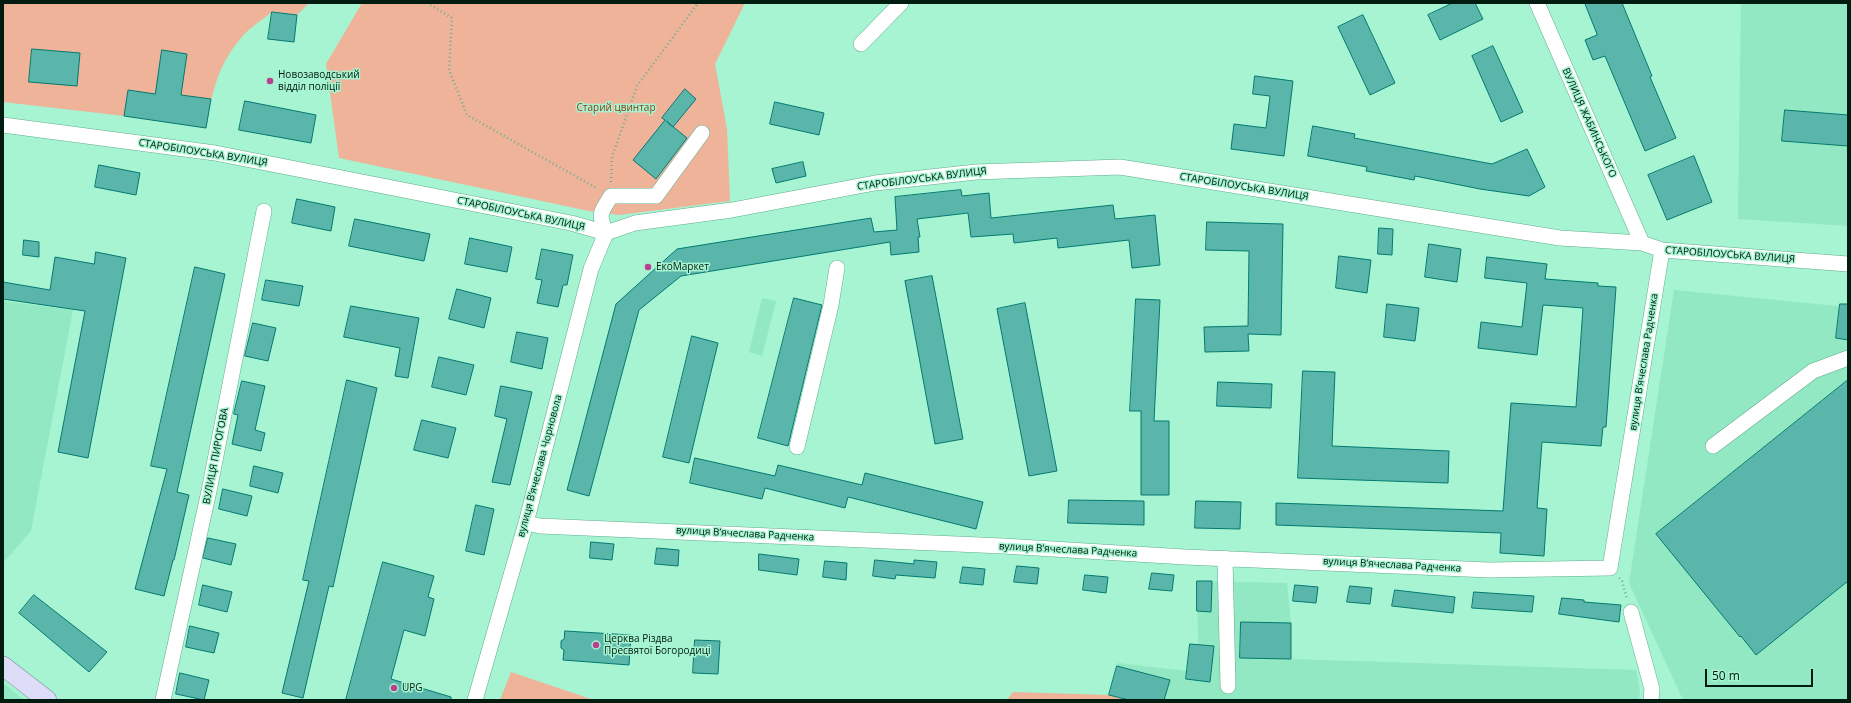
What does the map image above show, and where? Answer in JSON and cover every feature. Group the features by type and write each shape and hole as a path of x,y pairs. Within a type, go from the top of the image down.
{"main road":[{"path":"3,666 47,700"}],"street":[{"path":"861,44 901,3"},
{"name":"ВУЛИЦЯ ЖАБИНСЬКОГО","path":"1537,3 1642,244"},
{"name":"СТАРОБІЛОУСЬКА ВУЛИЦЯ","path":"3,125 245,158 570,223 606,233 635,223 732,210 875,183 976,172 1120,167 1560,238 1642,244 1662,250 1848,264"},
{"path":"606,233 600,218 611,196 656,196 702,133"},
{"name":"ВУЛИЦЯ ПИРОГОВА","path":"163,700 209,490 264,211"},
{"name":"вулиця Вʼячеслава Чорновола","path":"475,700 526,524 591,269 606,233"},
{"name":"вулиця Вʼячеслава Радченка","path":"526,524 540,526 987,545 1489,570 1610,568 1662,250"},
{"path":"797,447 831,304 837,268"},
{"path":"1713,446 1813,371 1848,358"},
{"path":"1225,558 1228,686"},
{"path":"1631,612 1652,689 1651,700"}],"path":[{"path":"427,3 452,18 449,70 467,115 611,196 612,157 637,86 698,3"},
{"path":"1610,568 1622,581 1631,612"}],"shaded area":[{"path":"1741,3 1848,3 1848,226 1738,219"},
{"path":"1674,290 1848,307 1848,700 1683,700 1629,583"},
{"path":"762,298 776,301 762,356 749,352"},
{"path":"3,301 73,310 31,531 3,563"},
{"path":"1197,581 1287,583 1291,623 1291,659 1636,670 1640,691 1639,700 1129,700 1109,695 1118,663 1187,671 1190,644 1198,644"},
{"path":"3,683 24,700 3,700"}],"green space":[{"path":"3,3 309,3 297,15 272,12 244,34 233,48 221,70 213,92 206,128 124,116 3,102"},
{"name":"Старий цвинтар","path":"362,3 745,3 715,64 727,129 730,201 619,215 589,211 339,158 326,64"},
{"path":"511,672 594,700 500,700"},
{"path":"1013,692 1109,695 1129,700 1007,700"}],"building":[{"path":"1453,3 1475,3 1483,19 1440,40 1428,15"},
{"path":"1585,3 1622,3 1652,76 1650,77 1676,138 1645,151 1605,56 1593,60 1585,40 1597,35"},
{"path":"272,12 297,15 294,42 268,39"},
{"path":"1363,15 1395,83 1370,95 1338,27"},
{"path":"1493,46 1523,112 1501,122 1472,56"},
{"path":"32,49 80,53 77,86 29,82"},
{"path":"162,50 187,54 181,95 211,99 206,128 124,116 128,90 155,94"},
{"path":"1255,76 1293,81 1284,156 1231,149 1234,124 1266,128 1270,96 1253,94"},
{"path":"685,89 696,99 673,127 687,138 656,179 633,160 665,120 662,118"},
{"path":"245,101 316,115 311,143 239,130"},
{"path":"775,102 824,113 819,135 770,124"},
{"path":"1785,110 1848,115 1848,146 1782,141"},
{"path":"1313,126 1355,134 1354,138 1492,164 1527,149 1545,187 1529,196 1480,189 1415,176 1414,180 1366,171 1367,167 1308,156"},
{"path":"1694,156 1712,202 1667,220 1648,175"},
{"path":"803,162 806,176 776,183 772,169"},
{"path":"99,165 140,173 136,195 95,187"},
{"path":"961,190 962,196 989,193 991,218 1113,205 1115,219 1155,215 1160,265 1132,268 1129,240 1058,248 1057,238 1014,243 1013,234 971,237 968,213 917,219 920,237 918,237 919,252 891,255 890,242 681,276 639,310 589,496 567,490 616,304 677,249 871,218 874,232 897,230 895,197"},
{"path":"297,199 335,207 331,231 292,223"},
{"path":"355,219 430,234 424,261 349,246"},
{"path":"1207,222 1283,224 1281,335 1248,334 1249,351 1205,352 1204,327 1248,326 1249,251 1206,250"},
{"path":"1379,228 1393,229 1392,255 1378,254"},
{"path":"470,238 512,247 507,272 465,264"},
{"path":"24,240 39,242 39,257 23,255"},
{"path":"1429,244 1461,249 1457,282 1425,277"},
{"path":"542,249 573,255 567,285 563,285 558,307 537,303 542,280 536,279"},
{"path":"96,252 126,258 88,458 58,452 85,311 3,299 3,282 50,290 55,257 94,264"},
{"path":"1339,256 1371,260 1367,293 1336,288"},
{"path":"1487,257 1547,264 1545,279 1598,283 1598,286 1616,287 1606,427 1603,427 1601,446 1542,442 1537,508 1547,509 1544,556 1500,553 1501,533 1276,525 1276,503 1503,511 1511,403 1576,407 1583,308 1543,305 1537,355 1478,348 1481,322 1522,327 1527,283 1485,278"},
{"path":"195,267 225,274 177,492 189,495 164,596 135,589 167,469 151,466"},
{"path":"932,276 963,439 935,444 905,281"},
{"path":"266,280 303,286 299,306 262,300"},
{"path":"457,289 491,298 484,328 449,319"},
{"path":"794,298 822,305 788,446 758,438"},
{"path":"1136,299 1160,300 1154,421 1169,421 1169,495 1141,495 1141,411 1130,411"},
{"path":"1025,303 1057,471 1029,476 997,309"},
{"path":"1387,304 1419,308 1415,341 1384,337"},
{"path":"1840,304 1848,304 1848,340 1836,338"},
{"path":"351,306 419,318 408,378 395,376 400,348 344,337"},
{"path":"253,323 276,328 268,361 245,356"},
{"path":"517,332 548,338 542,369 511,362"},
{"path":"692,336 718,343 689,463 663,457"},
{"path":"439,357 474,365 466,395 432,387"},
{"path":"1303,371 1335,372 1332,446 1449,451 1448,483 1298,478"},
{"path":"347,380 377,388 333,587 329,586 303,698 282,693 309,581 303,580"},
{"path":"1848,380 1848,581 1756,655 1656,534"},
{"path":"242,381 265,386 255,430 265,433 261,451 232,444 238,415 234,414"},
{"path":"1218,382 1272,384 1271,408 1217,406"},
{"path":"501,386 532,392 510,485 492,482 507,419 495,416"},
{"path":"422,420 456,428 448,458 414,450"},
{"path":"695,458 775,476 778,465 862,485 865,473 983,502 976,529 848,497 845,508 765,488 762,499 690,483"},
{"path":"254,466 283,473 278,493 250,486"},
{"path":"223,489 252,496 247,516 219,509"},
{"path":"1069,500 1144,501 1144,525 1068,523"},
{"path":"1196,501 1241,502 1240,529 1195,528"},
{"path":"476,505 494,509 484,555 466,551"},
{"path":"208,538 236,544 231,565 203,558"},
{"path":"591,542 614,544 612,560 590,558"},
{"path":"657,548 679,550 678,566 655,564"},
{"path":"759,554 799,559 797,575 759,570"},
{"path":"875,560 914,564 914,560 937,562 935,578 896,575 895,579 873,576"},
{"path":"825,561 847,563 846,580 823,577"},
{"path":"383,562 434,576 428,597 434,599 425,636 404,630 391,679 451,697 451,700 346,700"},
{"path":"1017,566 1039,568 1037,584 1014,582"},
{"path":"963,567 985,569 983,585 960,583"},
{"path":"1152,573 1174,575 1172,591 1149,589"},
{"path":"1085,575 1108,577 1106,593 1083,590"},
{"path":"1197,581 1212,581 1211,612 1197,611"},
{"path":"203,585 232,592 227,612 199,605"},
{"path":"1295,585 1318,587 1316,603 1293,601"},
{"path":"1350,586 1372,588 1370,604 1347,602"},
{"path":"1395,590 1455,597 1453,613 1392,606"},
{"path":"1474,592 1534,596 1532,612 1472,608"},
{"path":"34,595 107,652 89,672 19,613"},
{"path":"1562,598 1584,600 1584,602 1621,605 1619,622 1559,614"},
{"path":"1241,622 1291,623 1291,659 1240,658"},
{"path":"190,626 219,633 214,653 186,647"},
{"name":"Церква Різдва Пресвятої Богородиці","path":"565,631 631,635 629,665 563,660 564,650 561,648 561,641 564,639"},
{"path":"695,640 720,641 718,674 693,673"},
{"path":"1190,644 1214,646 1210,682 1186,679"},
{"path":"1117,666 1170,680 1164,700 1129,700 1109,695"},
{"path":"180,673 209,680 204,700 176,694"}],"place":[{"name":"Новозаводський відділ поліції","path":"270,81"},
{"name":"ЕкоМаркет","path":"648,267"},
{"name":"Церква Різдва Пресвятої Богородиці","path":"596,645"},
{"name":"UPG","path":"394,688"}]}
